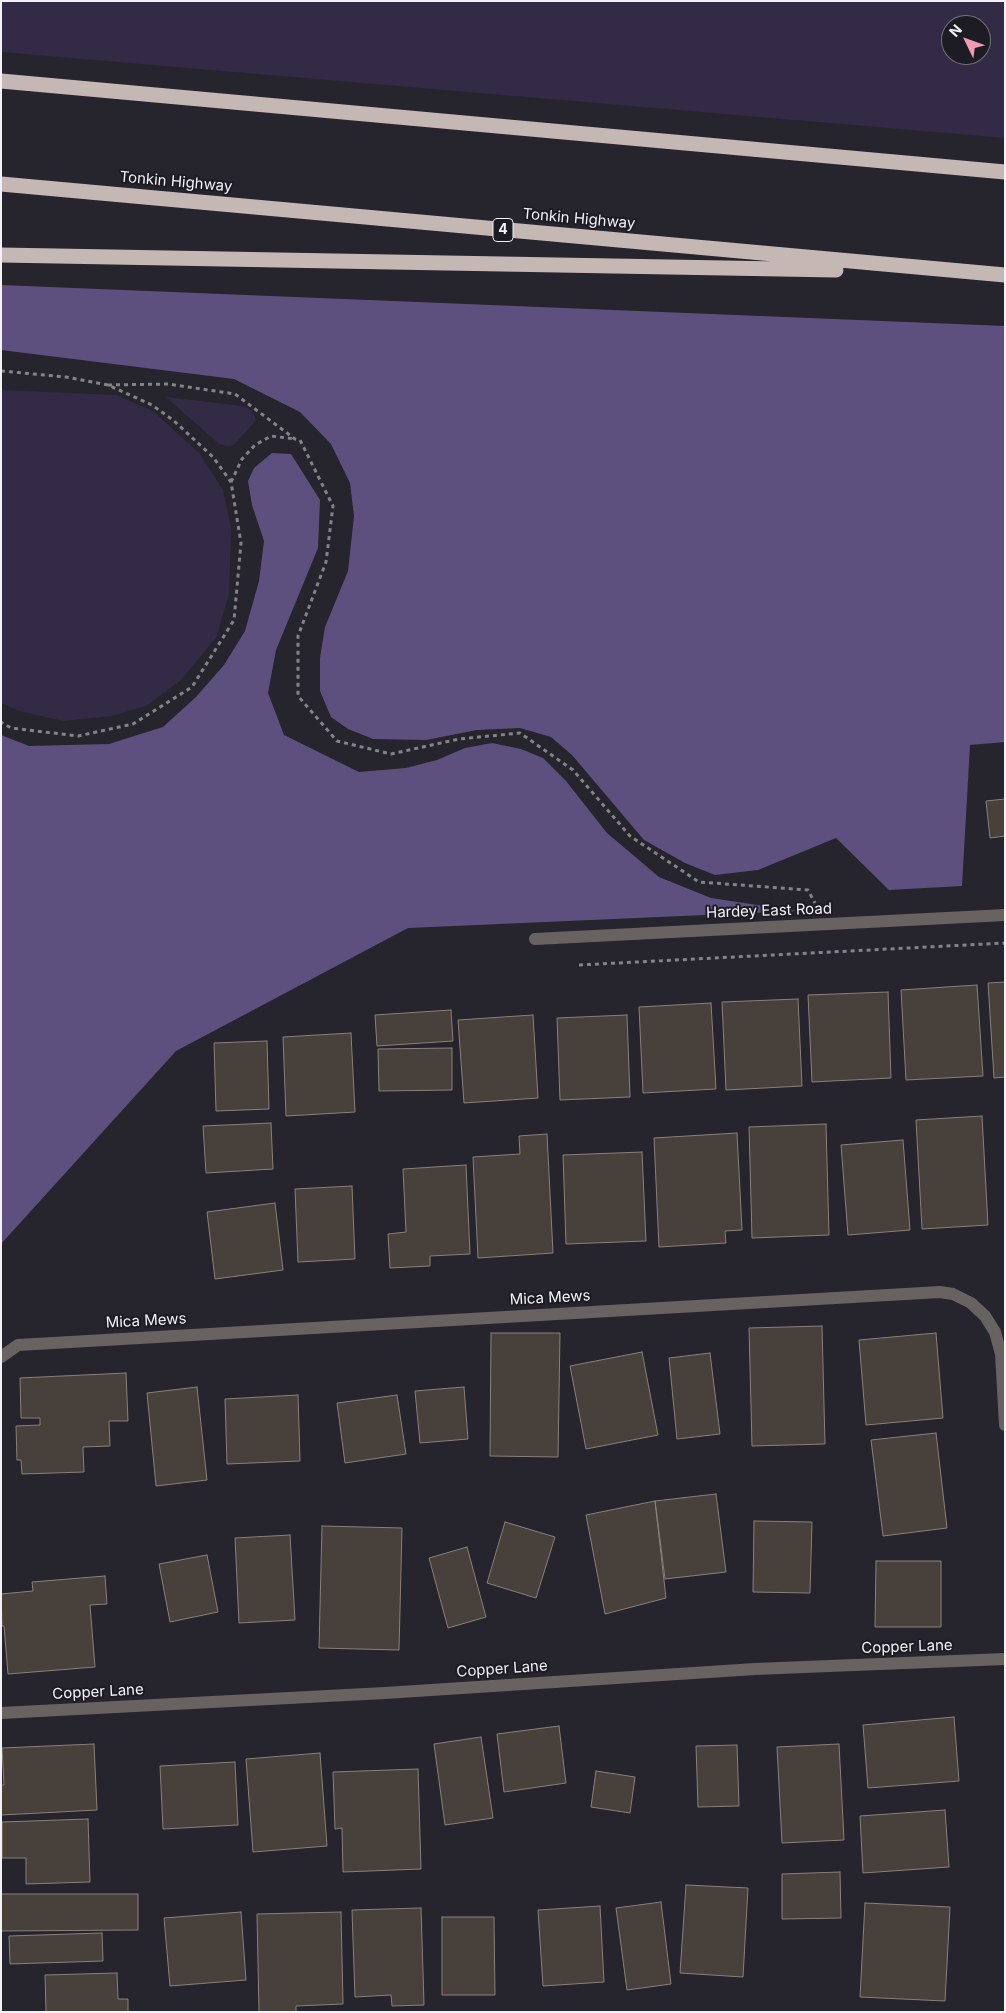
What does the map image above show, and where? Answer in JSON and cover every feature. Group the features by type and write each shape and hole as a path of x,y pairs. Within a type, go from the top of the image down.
{"highway":[{"path":"1,81 1005,172"},
{"name":"Tonkin Highway","path":"1,184 1005,276"},
{"path":"1,255 955,272"}],"street":[{"name":"Hardey East Road","path":"536,939 1005,915"},
{"name":"Mica Mews","path":"1,1357 18,1344 940,1292 953,1294 971,1303 985,1316 995,1332 1001,1354 1005,1425"},
{"name":"Copper Lane","path":"1,1713 385,1693 745,1670 1005,1659"}],"path":[{"path":"1,371 66,376 108,385 152,405 173,420 213,457 231,482 241,543 234,620 192,687 133,724 78,736 11,728 1,722"},
{"path":"108,385 168,384 235,394 295,439"},
{"path":"231,482 242,458 255,445 271,436 300,440 333,506 326,562 298,636 298,696 337,742 391,754 459,738 520,733 573,770 630,836 699,882 808,890 827,925"},
{"path":"578,965 1005,943"}],"shaded area":[{"path":"1,1 1005,1 1005,138 1,52"},
{"path":"1,285 1005,326 1005,742 970,745 962,886 889,890 836,838 758,870 715,875 685,863 644,840 572,755 551,737 520,728 477,730 426,740 373,739 348,729 331,717 320,691 320,658 325,627 348,571 354,516 350,483 331,444 300,412 234,379 1,350"},
{"path":"1,390 116,395 153,411 200,454 223,490 231,528 229,594 216,638 180,681 146,706 112,716 63,721 19,711 1,703"},
{"path":"166,397 243,406 252,411 256,420 235,444 229,447 219,444"},
{"path":"272,453 291,454 320,500 318,548 276,650 268,693 284,735 359,772 406,768 437,760 465,748 492,743 521,749 543,758 566,781 607,833 659,877 711,898 797,911 408,928 176,1051 1,1244 1,735 29,746 109,744 163,727 196,697 224,665 245,631 259,581 264,541 252,505 248,481 254,468"}],"building":[{"path":"1005,799 1005,836 990,838 986,801"},
{"path":"1005,982 1005,1077 994,1078 988,983"},
{"path":"977,985 983,1076 906,1080 901,990"},
{"path":"888,992 891,1078 812,1082 808,995"},
{"path":"798,999 802,1086 726,1090 722,1002"},
{"path":"711,1003 716,1089 643,1093 639,1007"},
{"path":"451,1010 453,1041 377,1046 375,1015"},
{"path":"533,1015 538,1098 464,1103 458,1020"},
{"path":"627,1015 630,1097 560,1100 557,1018"},
{"path":"351,1033 355,1112 286,1116 283,1037"},
{"path":"267,1041 269,1109 216,1111 214,1043"},
{"path":"452,1048 452,1090 379,1091 378,1049"},
{"path":"982,1116 988,1225 922,1229 916,1120"},
{"path":"271,1123 273,1169 206,1173 203,1126"},
{"path":"826,1124 829,1235 752,1238 749,1127"},
{"path":"737,1133 742,1230 725,1231 726,1243 659,1247 654,1138"},
{"path":"547,1134 553,1253 478,1258 473,1157 520,1154 519,1136"},
{"path":"903,1140 910,1230 848,1235 841,1145"},
{"path":"642,1152 646,1241 566,1244 563,1155"},
{"path":"466,1165 470,1254 430,1256 430,1266 390,1268 388,1234 406,1232 403,1169"},
{"path":"352,1186 355,1259 298,1262 295,1189"},
{"path":"275,1203 283,1270 215,1279 207,1212"},
{"path":"822,1326 825,1444 752,1446 749,1328"},
{"path":"491,1333 560,1333 558,1457 490,1456"},
{"path":"936,1333 943,1418 866,1425 859,1340"},
{"path":"642,1352 658,1435 586,1449 570,1366"},
{"path":"710,1353 720,1434 677,1439 669,1358"},
{"path":"126,1373 128,1421 109,1421 110,1446 83,1447 84,1472 22,1474 21,1460 17,1460 16,1426 40,1425 40,1418 21,1418 20,1378"},
{"path":"197,1387 207,1480 156,1486 147,1393"},
{"path":"464,1387 468,1439 420,1443 415,1391"},
{"path":"298,1395 300,1461 227,1464 225,1399"},
{"path":"397,1395 406,1454 345,1463 337,1403"},
{"path":"936,1433 947,1528 883,1536 871,1440"},
{"path":"716,1494 726,1572 665,1579 655,1501"},
{"path":"655,1501 666,1598 605,1614 586,1515"},
{"path":"754,1521 812,1522 810,1593 753,1592"},
{"path":"505,1522 555,1537 536,1598 487,1583"},
{"path":"322,1526 402,1528 399,1650 319,1648"},
{"path":"290,1535 295,1620 239,1623 235,1538"},
{"path":"467,1547 486,1617 448,1628 429,1558"},
{"path":"207,1555 218,1612 170,1622 159,1564"},
{"path":"876,1561 941,1561 941,1627 875,1627"},
{"path":"105,1576 107,1604 90,1605 95,1667 8,1674 4,1626 2,1626 1,1594 33,1591 32,1582"},
{"path":"954,1717 959,1781 868,1788 863,1725"},
{"path":"559,1726 566,1783 504,1792 497,1734"},
{"path":"481,1737 493,1818 445,1825 434,1744"},
{"path":"94,1744 97,1810 1,1815 1,1785 4,1785 2,1748"},
{"path":"839,1744 844,1840 782,1843 777,1747"},
{"path":"737,1745 739,1806 698,1807 696,1746"},
{"path":"320,1753 327,1846 253,1852 246,1759"},
{"path":"235,1762 238,1825 163,1829 160,1766"},
{"path":"418,1769 421,1869 343,1872 342,1828 335,1829 333,1772"},
{"path":"596,1771 635,1777 630,1813 591,1807"},
{"path":"945,1810 949,1867 863,1873 860,1816"},
{"path":"88,1819 90,1882 26,1884 26,1858 2,1858 2,1822"},
{"path":"840,1872 841,1918 782,1919 782,1874"},
{"path":"686,1885 748,1888 743,1977 680,1973"},
{"path":"1,1894 138,1894 138,1930 1,1931"},
{"path":"661,1902 671,1984 627,1990 616,1908"},
{"path":"865,1903 950,1907 945,2001 860,1997"},
{"path":"600,1906 604,1982 543,1986 538,1910"},
{"path":"421,1908 424,2005 392,2006 391,1995 355,1997 352,1910"},
{"path":"241,1912 246,1980 170,1986 164,1918"},
{"path":"341,1912 343,2004 296,2006 296,2012 259,2012 257,1914"},
{"path":"442,1917 494,1917 495,1995 442,1995"},
{"path":"102,1933 103,1961 10,1964 9,1936"},
{"path":"117,1973 118,1999 128,1999 128,2012 46,2012 45,1975"}]}
